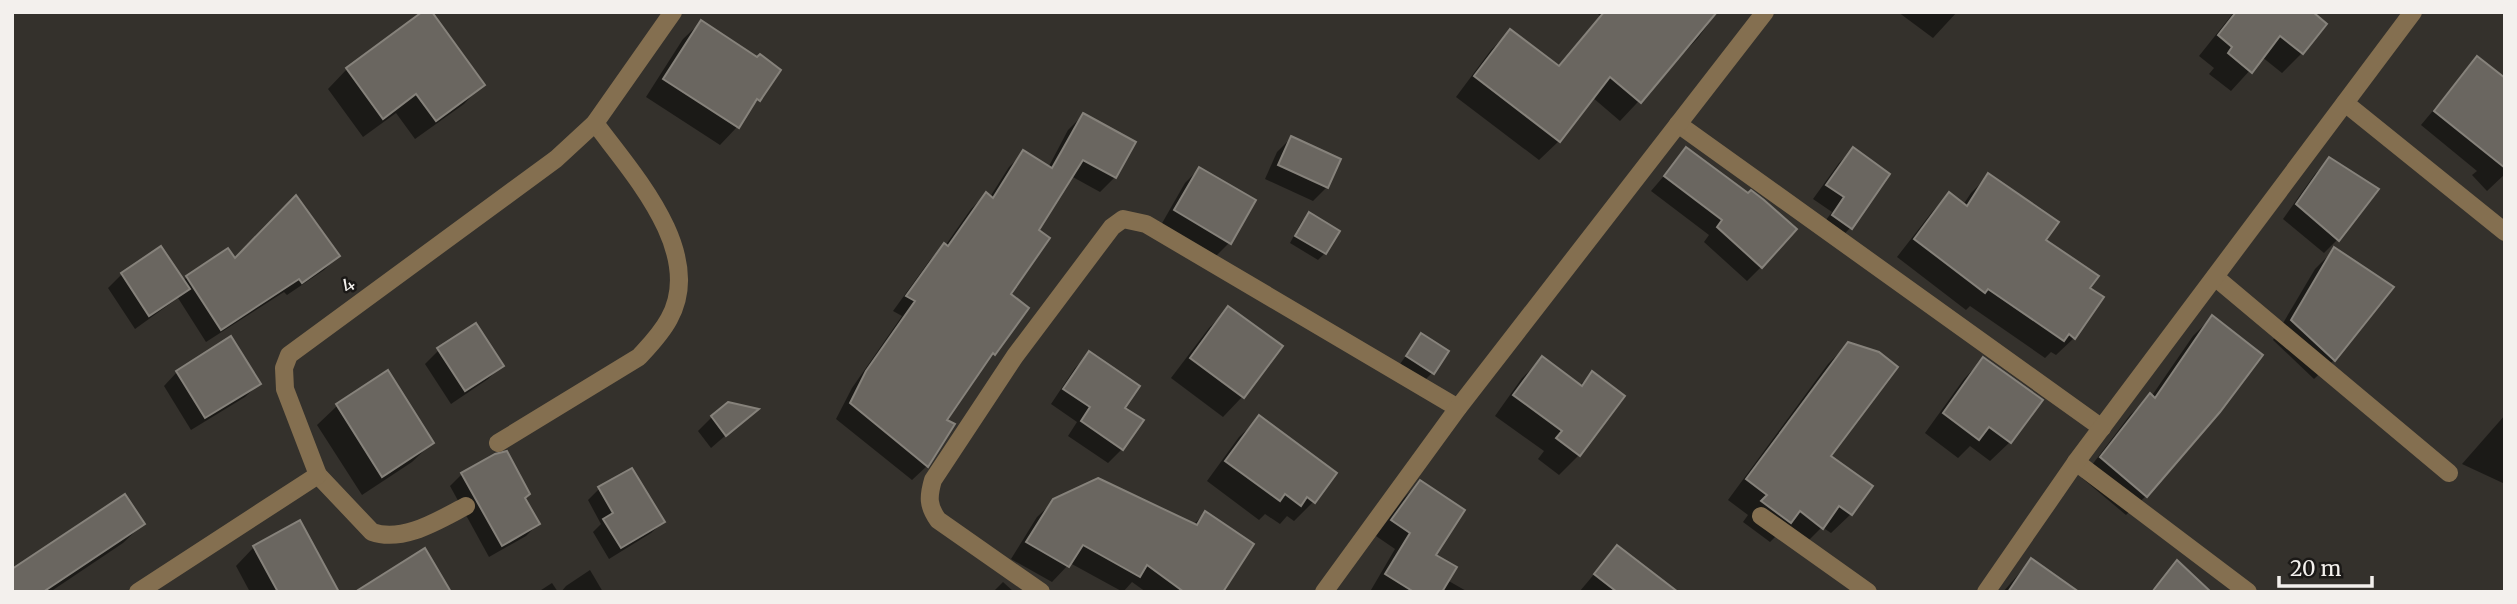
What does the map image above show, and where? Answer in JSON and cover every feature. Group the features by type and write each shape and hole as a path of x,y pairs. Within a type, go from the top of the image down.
{"street":[{"name":"4","path":"318,475 285,389 284,368 289,355 555,159 595,123 673,12"},
{"path":"1324,592 1458,408 1765,12"},
{"path":"1986,592 2076,462 2413,12"},
{"path":"2345,103 2505,232"},
{"path":"498,443 639,357 671,318 678,295 677,263 670,234 657,206 595,123"},
{"path":"1678,124 2102,428"},
{"path":"1041,592 938,520 929,508 929,494 933,480 1015,356 1112,227 1123,219 1146,224 1458,408"},
{"path":"2215,277 2449,473"},
{"path":"2076,462 2248,592"},
{"path":"138,592 318,475 372,532 382,536 423,528 466,506"},
{"path":"1761,516 1868,592"}],"building":[{"path":"422,12 432,12 485,85 436,121 416,94 383,119 346,68"},
{"path":"1604,12 1717,12 1641,103 1610,77 1560,142 1474,76 1510,29 1559,66"},
{"path":"2236,12 2313,12 2327,24 2303,54 2280,36 2252,73 2228,53 2232,47 2218,35"},
{"path":"701,20 757,57 760,54 781,70 760,101 757,99 739,128 663,79"},
{"path":"2477,56 2505,78 2505,168 2434,111"},
{"path":"1083,113 1136,142 1116,178 1083,160 1039,230 1050,238 1011,294 1029,308 995,355 993,353 947,420 955,424 928,467 850,403 866,371 915,301 906,296 944,243 948,246 986,192 993,198 1023,150 1052,168"},
{"path":"1291,136 1341,159 1328,188 1278,165"},
{"path":"1686,147 1748,193 1751,190 1797,229 1762,268 1717,227 1722,220 1664,176"},
{"path":"1853,147 1890,174 1852,229 1832,215 1844,197 1826,185"},
{"path":"2329,157 2379,189 2339,241 2296,204"},
{"path":"1199,167 1256,200 1231,244 1174,210"},
{"path":"1988,173 2059,222 2046,240 2099,276 2090,288 2104,297 2075,339 2069,334 2064,341 1988,289 1985,293 1914,239 1949,192 1967,206"},
{"path":"296,195 340,256 302,283 299,279 221,330 186,276 228,248 235,258"},
{"path":"1309,212 1340,231 1326,254 1295,236"},
{"path":"161,246 190,289 149,316 121,273"},
{"path":"2334,247 2394,287 2335,361 2291,320"},
{"path":"1228,306 1283,346 1244,398 1190,358"},
{"path":"2212,315 2263,355 2220,412 2147,497 2100,457 2150,393 2155,398"},
{"path":"476,323 504,366 465,391 437,348"},
{"path":"1421,333 1449,351 1434,374 1406,356"},
{"path":"231,336 261,384 205,418 176,371"},
{"path":"1848,342 1879,352 1898,367 1831,456 1873,486 1852,515 1839,506 1823,529 1800,511 1791,523 1761,501 1767,495 1746,479"},
{"path":"1089,351 1140,386 1125,408 1144,420 1123,450 1081,421 1090,407 1063,389"},
{"path":"1542,356 1582,386 1592,371 1625,396 1580,456 1556,438 1562,431 1513,395"},
{"path":"1983,357 2043,400 2011,443 1989,427 1979,440 1943,413"},
{"path":"388,370 434,443 382,477 336,404"},
{"path":"728,402 759,409 726,436 711,416"},
{"path":"1259,415 1337,473 1315,503 1307,497 1301,506 1285,494 1280,501 1225,461"},
{"path":"507,451 530,494 525,498 540,524 502,546 461,473 495,454"},
{"path":"632,468 665,522 621,548 603,519 613,513 598,487"},
{"path":"1098,478 1197,525 1205,511 1254,544 1223,592 1184,592 1147,565 1140,577 1083,545 1069,567 1026,542 1053,499"},
{"path":"1420,480 1465,510 1436,555 1457,567 1442,592 1414,592 1385,574 1410,533 1391,520"},
{"path":"125,494 145,524 43,592 12,592 12,569"},
{"path":"300,520 339,592 278,592 253,546"},
{"path":"1617,545 1678,592 1617,592 1594,574"},
{"path":"425,548 451,592 355,592"},
{"path":"2031,558 2079,592 2008,592"},
{"path":"2177,560 2211,592 2152,592"}]}
